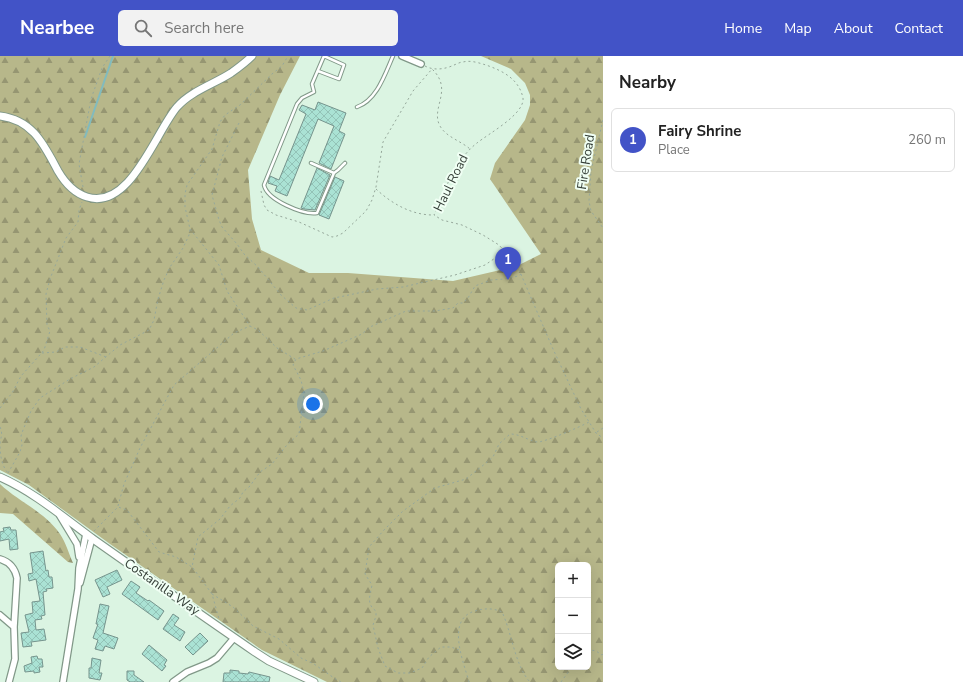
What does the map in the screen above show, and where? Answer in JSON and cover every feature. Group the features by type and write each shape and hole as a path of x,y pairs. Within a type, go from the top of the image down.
{"street":[{"path":"0,116 11,117 28,127 45,147 60,174 73,190 85,196 102,198 112,194 132,179 177,106 231,73 252,56"},
{"path":"402,56 421,64"},
{"name":"Costanilla Way","path":"0,477 56,511 89,536 269,662 314,682"},
{"path":"56,511 64,521 77,544 79,568 78,589"},
{"path":"79,568 89,536"},
{"path":"62,682 89,536"},
{"path":"0,559 10,564 16,573 17,578 14,627 15,660 9,682"},
{"path":"0,615 14,627"},
{"path":"173,682 186,672 218,658 234,638"}],"lane":[{"path":"318,70 339,79 344,65 324,56 318,70 312,84 314,92 302,98 297,104 264,184 265,188 269,195 278,201 303,212 311,214 317,213 334,173 345,163"},
{"path":"357,107 376,91 393,56"},
{"path":"311,163 334,173"}],"path":[{"path":"0,408 12,393 21,376 41,353 50,331 47,325 46,294 50,279 66,238 78,222 79,210 85,196 79,164 92,99 102,68 110,56"},
{"path":"0,427 2,431 0,454 4,468 8,473 20,452 22,445 21,436 31,411 40,398 70,379 94,367 120,345 149,330 154,320 158,298 164,280 189,235 190,229 185,207 187,185 212,149 220,122 225,115 240,105 282,66 288,56"},
{"name":"Haul Road","path":"432,70 453,66 462,62 475,61 505,73 516,82 522,91 523,102 518,111 499,128 466,152 456,167 434,215 442,220 462,225 483,235 499,245 516,265 581,409 596,432 603,438"},
{"path":"421,64 432,70 442,83 438,114 439,124 448,134 462,141 470,148"},
{"path":"264,184 261,186 262,196 267,210 332,237 343,233 366,211 372,200 375,189 383,142 413,91 432,70"},
{"name":"Fire Road","path":"603,120 591,171 589,201 591,211 603,228"},
{"path":"239,124 222,158 212,195 219,220 244,254 258,266 281,295 296,308 308,310 334,298 377,289 403,287 455,275 485,265 505,251"},
{"path":"375,189 392,202 407,210 423,215 434,215"},
{"path":"190,229 219,264 227,291 250,326 258,330 277,348 296,359 323,352 362,334 370,327 406,312 435,311 453,308 458,303 463,303 468,298 475,286 491,280 505,279 521,274"},
{"path":"89,536 118,507 124,484 140,448 174,385 234,333 250,326"},
{"path":"41,353 56,352 65,347 80,347 106,357"},
{"path":"192,567 198,537 220,519 230,506 240,498 243,492 250,486 260,472 272,464 286,446 299,434 304,393 301,380 293,365 296,359"},
{"path":"460,650 451,647 441,647 429,657 422,668 410,673 398,672 386,666 378,648 373,625 376,612 371,608 369,603 372,585 366,574 370,547 403,510 435,488 466,479 493,457 499,444 510,434 517,434 531,440 542,442 589,421"},
{"path":"596,432 603,428"},
{"path":"118,507 127,510 159,552 176,557 192,567 212,594 222,630"},
{"path":"212,594 233,606 253,626 279,639 301,658 314,664 341,682"},
{"path":"470,682 460,650 458,635 462,620 471,612 482,609 493,609 502,612 508,623 513,644 525,677 530,682"},
{"path":"591,650 602,655 603,654"},
{"path":"561,682 570,670"}],"green space":[{"path":"0,56 300,56 280,95 248,170 252,219 261,250 309,273 348,273 453,281 517,266 541,254 490,179 495,163 525,120 530,105 530,95 525,83 511,69 481,56 603,56 603,682 327,682 262,650 110,544 29,485 0,470"},
{"path":"0,484 47,519 54,526 64,541 73,563 68,562 13,514 0,513"}],"building":[{"path":"318,102 346,113 339,131 345,134 331,169 319,163 334,126 318,119 287,196 275,191 277,186 268,183 270,176 279,180 306,114 299,110 302,105 315,110"},
{"path":"317,168 330,175 315,210 301,208"},
{"path":"335,177 344,181 329,219 319,215"},
{"path":"10,527 11,530 16,530 18,549 10,550 9,539 0,541 0,532 4,531 3,528"},
{"path":"43,551 46,571 48,570 49,577 52,577 53,588 46,589 47,591 43,592 45,615 41,616 42,619 35,620 36,630 44,629 46,640 31,642 32,646 23,647 21,633 29,632 25,615 33,613 32,602 40,601 36,579 29,581 28,574 33,573 30,553"},
{"path":"117,570 122,580 107,587 110,594 103,597 95,580"},
{"path":"131,581 140,587 136,593 164,611 158,620 122,594"},
{"path":"100,604 109,606 103,633 118,638 114,649 105,646 103,651 95,649 98,640 93,638 98,624 96,624"},
{"path":"173,614 179,618 174,625 185,632 180,641 163,629"},
{"path":"200,633 208,641 193,655 185,647"},
{"path":"149,645 167,660 164,665 166,666 162,671 142,654"},
{"path":"37,656 38,659 42,659 43,667 39,667 40,672 25,672 24,666 32,663 31,657"},
{"path":"92,658 101,660 99,673 102,673 100,680 89,678 89,668 91,668"},
{"path":"230,670 239,671 239,673 248,674 249,672 270,677 269,682 223,682 224,673 230,673"},
{"path":"127,671 134,671 134,675 144,682 130,682 127,680"}],"waterway":[{"path":"85,137 113,56"}],"place":[{"name":"Fairy Shrine","path":"508,280"}]}
